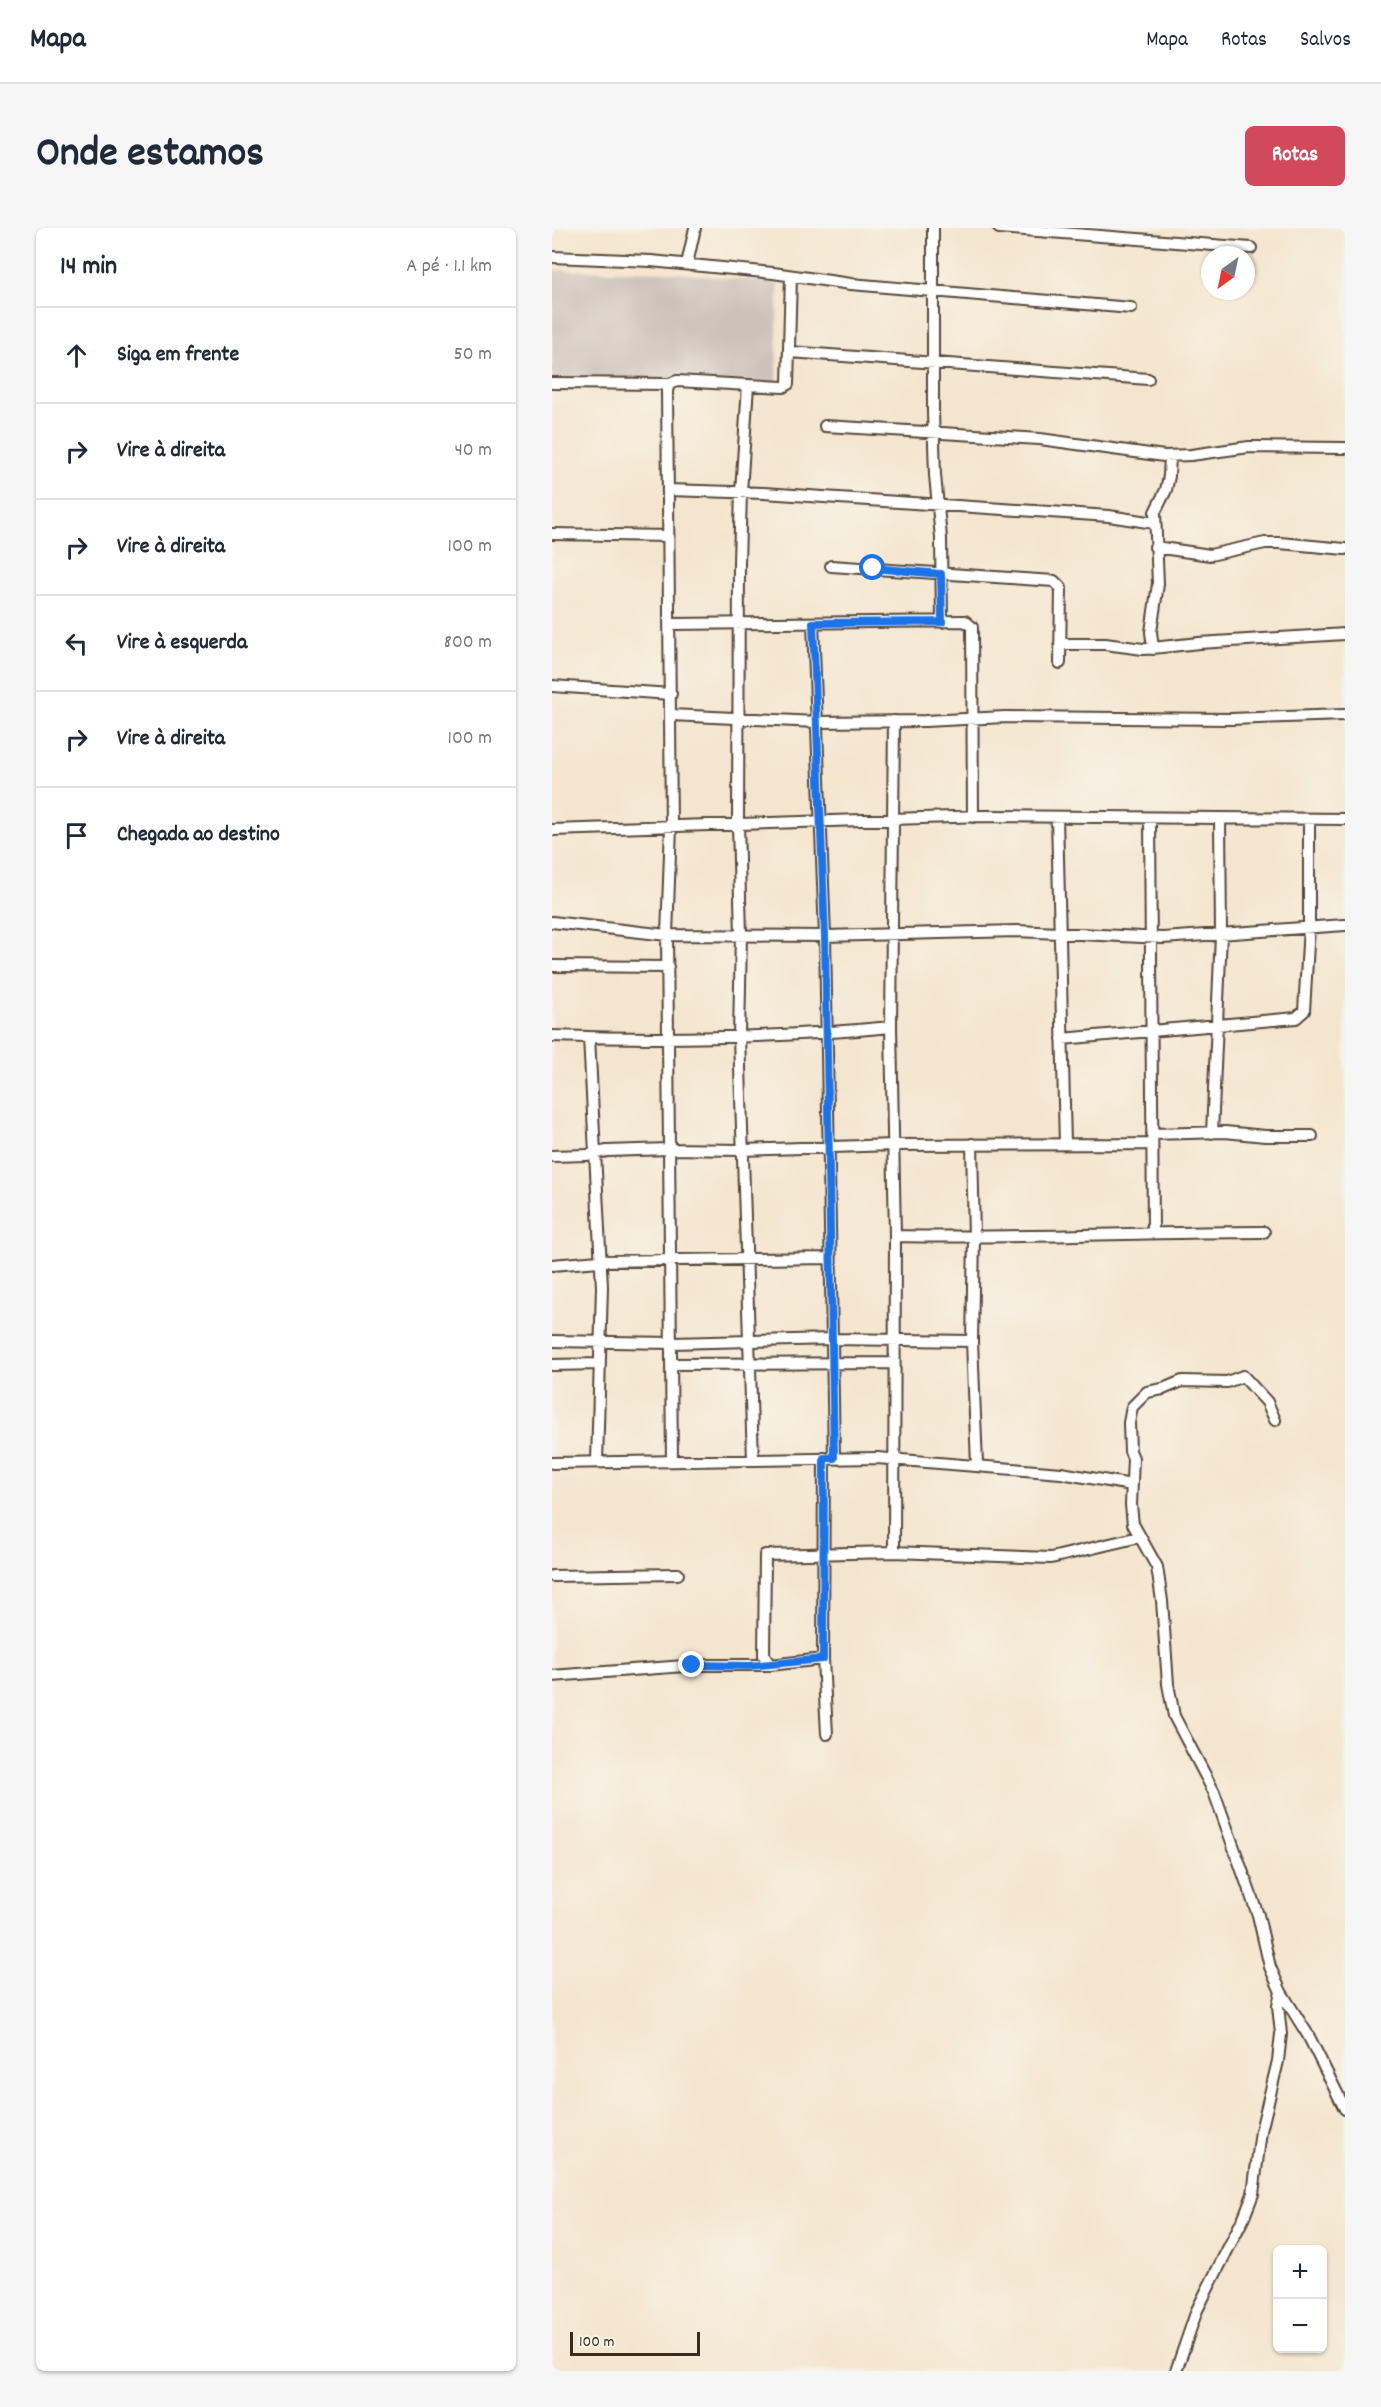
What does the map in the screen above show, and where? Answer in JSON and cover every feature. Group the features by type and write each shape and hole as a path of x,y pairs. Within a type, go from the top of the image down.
{"street":[{"path":"687,264 695,228"},
{"path":"933,228 934,434 939,506 942,622"},
{"path":"999,228 1226,246"},
{"path":"552,257 687,264 851,284 1131,308"},
{"path":"552,383 669,384 677,381 783,387 788,384 791,276"},
{"path":"790,352 1148,379"},
{"path":"669,384 667,391 671,826 668,967 672,1461"},
{"path":"748,385 741,492 738,718 741,935 738,1037 753,1460"},
{"path":"825,426 1040,439 1170,456 1249,447 1345,448"},
{"path":"1153,649 1151,632 1158,584 1154,523 1156,505 1166,490 1170,456"},
{"path":"668,490 741,492 1109,516 1154,523"},
{"path":"552,534 668,536"},
{"path":"1155,547 1210,555 1265,543 1345,549"},
{"path":"831,566 1054,581 1061,588 1060,663"},
{"path":"670,624 964,621 972,627 973,817"},
{"path":"813,623 825,936 832,1339 829,1458 822,1554 823,1659 827,1734"},
{"path":"1060,644 1105,644 1153,649 1221,641 1345,634"},
{"path":"552,686 671,694"},
{"path":"671,714 816,722 972,718 1230,719 1345,715"},
{"path":"894,721 895,821 891,1027 895,1236 894,1552"},
{"path":"552,830 973,817 1345,819"},
{"path":"1057,817 1065,1144"},
{"path":"1150,818 1153,938 1153,1232"},
{"path":"1212,1132 1221,935 1220,818"},
{"path":"1062,1039 1296,1018 1304,1011 1309,927 1309,819"},
{"path":"552,922 668,935 825,936 1017,931 1153,938 1345,925"},
{"path":"552,966 668,967"},
{"path":"552,1036 738,1037 825,1034 891,1027"},
{"path":"589,1037 602,1287 597,1462"},
{"path":"552,1156 669,1149 742,1150 894,1145 1065,1144 1152,1139 1212,1132 1265,1136 1312,1136"},
{"path":"972,1144 974,1238 972,1341 977,1465"},
{"path":"895,1236 974,1238 1153,1232 1264,1232"},
{"path":"552,1265 599,1261 830,1258"},
{"path":"552,1341 672,1343 832,1339 972,1341"},
{"path":"672,1364 894,1363"},
{"path":"552,1365 600,1364"},
{"path":"1275,1420 1267,1402 1243,1376 1227,1382 1182,1381 1163,1389 1147,1392 1132,1407 1130,1423 1133,1458 1131,1505 1139,1537 1156,1566 1162,1602 1168,1684 1174,1716 1214,1792 1258,1915 1270,1967 1281,1992 1308,2035 1345,2109"},
{"path":"552,1463 893,1459 1061,1473 1132,1485"},
{"path":"770,1665 764,1656 765,1555 894,1552 1051,1557 1139,1537"},
{"path":"552,1576 678,1574"},
{"path":"552,1676 698,1665 770,1665 823,1659"},
{"path":"1176,2371 1197,2310 1244,2217 1253,2194 1261,2131 1278,2061 1281,2034 1278,2006 1281,1992"}],"shaded area":[{"path":"552,270 665,272 778,283 776,383 552,381"}],"route":[{"path":"692,1665 749,1666 823,1659 824,1458 834,1458 825,936 813,623 942,622 941,574 873,568"}]}
